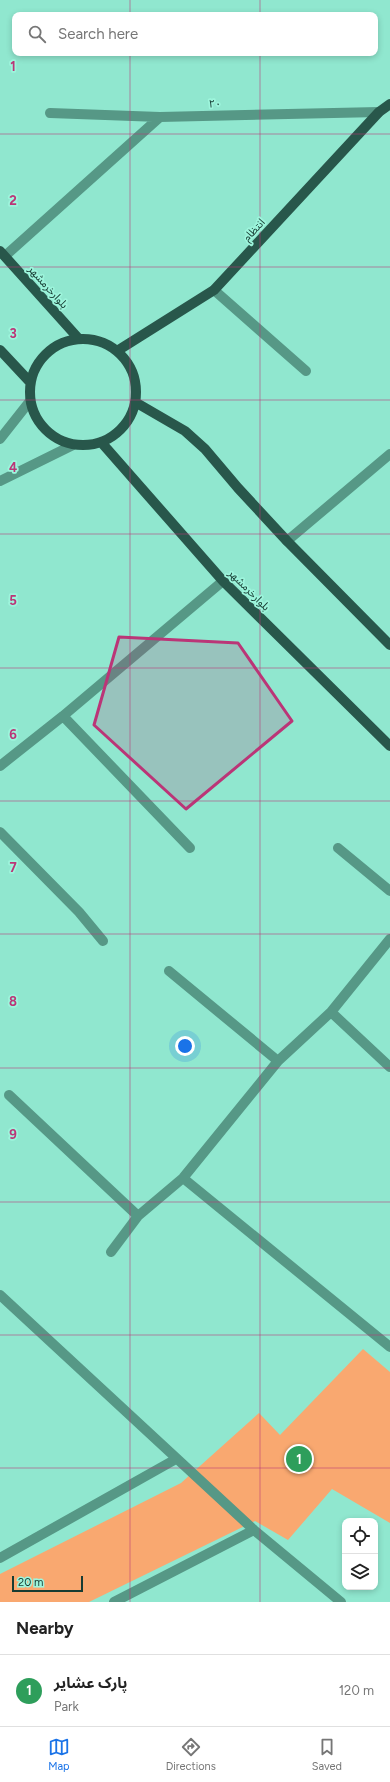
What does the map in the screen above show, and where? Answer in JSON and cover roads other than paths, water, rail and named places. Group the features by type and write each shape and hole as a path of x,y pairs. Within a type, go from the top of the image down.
{"main road":[{"name":"انتظام","path":"117,351 214,290 379,112 390,104"},
{"name":"بلوارخرمشهر","path":"3,254 78,339"},
{"path":"78,339 99,342 117,351 127,362 133,374 136,388 135,402 131,415 123,427 113,436 101,442 87,445 73,445 60,440 48,432 38,422 32,410 30,401 30,382 34,369 42,357 52,348 65,342 78,339"},
{"path":"0,350 30,382"},
{"path":"135,402 184,431 205,449 238,488 287,541 390,645"},
{"name":"بلوارخرمشهر","path":"101,442 223,581 390,746"}],"street":[{"name":"۲۰","path":"50,113 160,117 379,112"},
{"path":"3,254 160,117"},
{"path":"214,290 306,371"},
{"path":"0,439 30,401"},
{"path":"0,480 73,445"},
{"path":"287,541 390,454"},
{"path":"0,766 63,716 223,581"},
{"path":"63,716 190,848"},
{"path":"0,832 79,912 103,941"},
{"path":"338,848 390,891"},
{"path":"111,1252 138,1216 183,1178 278,1062 331,1012 390,939"},
{"path":"169,971 278,1062"},
{"path":"331,1012 390,1067"},
{"path":"9,1095 138,1216"},
{"path":"183,1178 390,1347"},
{"path":"0,1295 254,1530 342,1602"},
{"path":"0,1558 176,1459"},
{"path":"114,1602 254,1530"}],"place":[{"name":"پارک عشایر","path":"299,1459"}]}
